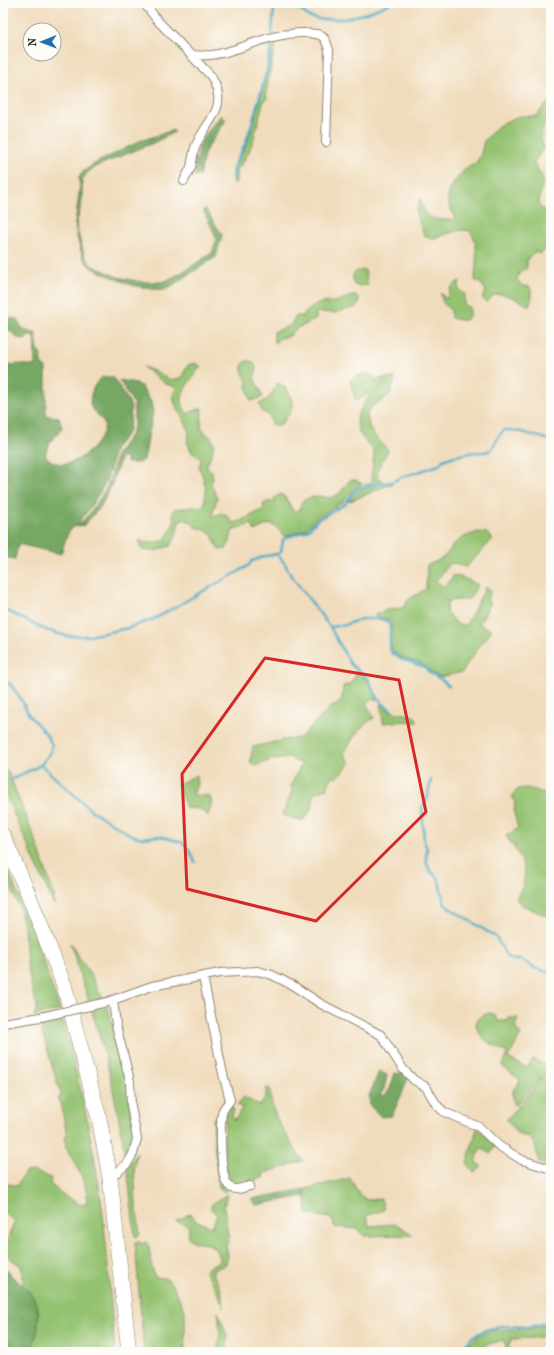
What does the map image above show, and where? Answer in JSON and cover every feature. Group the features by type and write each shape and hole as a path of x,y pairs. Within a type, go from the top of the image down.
{"highway":[{"path":"3,836 27,891 64,985 99,1118 110,1178 129,1352"}],"street":[{"path":"144,3 211,76 216,85 219,102 212,119 196,144 190,167 184,181"},
{"path":"191,55 206,56 221,53 291,33 313,34 320,36 326,40 329,50 326,142"},
{"path":"3,1024 110,1001 152,986 220,973 258,971 272,975 292,985 321,1004 381,1035 403,1069 414,1080 426,1087 436,1104 444,1112 479,1127 499,1146 522,1160 551,1169"},
{"path":"203,976 221,1067 230,1100 223,1110 221,1124 224,1178 228,1186 232,1189 250,1186"},
{"path":"110,1001 130,1081 131,1106 137,1139 133,1154 127,1164 110,1178"}],"highlighted area":[{"path":"265,658 399,680 426,812 316,921 187,889 182,774"}],"green space":[{"path":"277,38 266,92 267,98 263,103 254,138 248,154 236,172 236,182 234,184 234,168 248,142 268,70 273,40"},
{"path":"549,101 550,104 541,137 543,148 534,163 542,176 543,181 538,204 545,211 551,221 551,241 541,254 535,252 527,260 527,268 519,273 517,279 521,285 530,287 532,297 529,306 517,299 502,294 494,295 487,303 482,298 486,291 481,284 475,280 476,246 472,234 468,230 456,231 431,239 424,235 416,214 420,199 426,215 440,220 455,218 448,202 449,188 466,168 476,163 481,154 484,141 498,126 507,121 520,116 536,116"},
{"path":"221,115 226,120 204,153 200,176 194,175 199,147 203,138"},
{"path":"551,116 551,153 546,144 546,135"},
{"path":"173,130 175,132 153,143 95,167 86,174 82,181 82,201 76,225 85,257 91,265 118,277 141,282 163,282 181,273 212,253 216,241 214,232 203,210 205,208 222,235 216,257 165,290 132,285 89,266 83,257 75,224 80,186 79,178 81,173 94,164 140,141"},
{"path":"365,270 368,285 354,285 354,273"},
{"path":"460,281 458,289 465,294 464,305 470,307 469,316 465,320 451,318 451,310 444,303 440,293 447,299 451,288 454,284"},
{"path":"352,296 359,298 359,304 356,307 334,313 316,312 316,319 312,322 299,327 290,336 280,338 274,343 274,332 291,325 294,318 297,316 302,316 318,304 335,302"},
{"path":"3,319 17,319 22,328 26,331 36,333 38,351 41,355 41,364 46,368 46,416 59,417 62,428 50,442 45,455 52,461 61,464 70,463 79,459 94,446 100,438 104,430 104,423 91,407 90,399 94,386 100,379 103,377 113,377 129,402 131,408 129,431 115,448 110,471 102,489 78,523 81,523 90,513 106,489 113,470 116,455 131,434 134,425 134,404 119,380 136,383 141,386 151,402 153,412 144,460 137,463 127,463 123,456 120,460 111,487 101,506 84,525 73,527 70,530 61,554 18,544 15,559 3,557 3,377 7,365 18,364 35,366 34,338 29,335 25,339 17,338 10,330 3,329"},
{"path":"246,361 252,362 256,366 254,378 263,397 251,401 247,383 242,372 243,364"},
{"path":"194,363 201,366 188,383 182,395 182,401 188,414 202,408 201,428 213,442 214,446 206,467 212,471 213,478 211,484 217,498 212,516 222,513 233,523 240,521 264,509 263,504 270,501 275,503 274,498 281,494 285,497 294,512 299,510 302,501 312,497 318,496 329,498 339,494 350,480 356,480 362,484 350,493 343,502 316,518 306,529 284,536 274,526 264,526 255,531 251,524 232,531 230,542 226,549 219,550 209,532 195,527 189,521 180,520 176,536 170,546 155,551 142,550 139,541 152,543 165,540 174,523 174,509 204,506 206,491 203,477 199,468 201,459 192,453 187,442 189,433 186,424 175,404 173,396 176,387 166,384 143,367 159,373 169,380 181,378 188,365"},
{"path":"368,373 372,375 375,380 395,378 390,394 383,400 373,405 367,413 371,430 388,450 380,464 377,475 383,481 371,482 374,451 361,436 357,423 361,408 371,395 367,394 356,401 350,380"},
{"path":"277,383 284,386 288,391 291,398 292,407 287,417 280,425 273,425 268,414 263,412 259,404 271,395"},
{"path":"393,483 348,502 362,489"},
{"path":"478,532 487,533 493,539 466,567 451,563 435,582 445,587 454,575 478,585 469,599 448,601 446,611 458,625 466,625 486,587 491,590 487,600 491,603 479,624 492,630 468,662 463,672 440,677 429,671 422,664 402,658 395,653 390,644 391,624 384,618 375,617 376,613 389,609 403,608 409,599 426,589 427,565 445,556 454,544 464,537"},
{"path":"358,672 366,679 378,699 371,700 366,703 374,718 360,729 344,754 350,763 337,778 332,776 327,788 313,794 313,802 308,815 302,821 282,815 293,789 290,787 302,763 294,761 290,757 272,760 255,766 250,762 253,747 283,740 300,738 329,708 338,704 342,699 343,686 350,684"},
{"path":"381,703 390,711 414,716 417,719 417,722 414,723 408,721 383,723"},
{"path":"3,766 8,772 37,844 54,895 54,905 3,789"},
{"path":"196,775 197,784 193,795 209,796 212,801 208,816 200,809 186,808 177,785"},
{"path":"526,788 551,796 551,918 522,905 516,899 522,888 524,868 520,857 506,836 518,828 514,813 515,802 512,796 518,789"},
{"path":"3,859 28,918 60,1010 34,1016 37,1006 27,964 24,926 20,909 3,869"},
{"path":"70,943 92,977 99,992 106,1001 122,1056 128,1082 135,1142 126,1159 107,1063"},
{"path":"490,1013 494,1014 498,1021 507,1021 508,1018 518,1018 515,1027 521,1035 508,1058 527,1068 533,1059 544,1064 551,1064 551,1068 515,1106 513,1093 520,1080 502,1066 507,1053 483,1038 477,1029 476,1025 479,1018"},
{"path":"61,1015 68,1038 89,1130 101,1200 115,1352 37,1352 33,1343 39,1313 37,1303 23,1285 21,1266 12,1260 6,1252 8,1238 15,1220 10,1218 3,1211 4,1183 17,1186 25,1172 33,1171 51,1178 50,1183 61,1194 81,1205 86,1204 87,1197 84,1182 66,1146 65,1138 67,1136 61,1103 58,1099 61,1095 38,1019"},
{"path":"379,1071 387,1075 384,1089 380,1095 384,1096 390,1089 395,1073 400,1074 403,1071 409,1077 392,1116 381,1117 370,1106 369,1096"},
{"path":"551,1072 551,1166 539,1163 535,1145 528,1136 519,1135 506,1120 537,1085"},
{"path":"266,1088 270,1089 273,1109 281,1127 303,1161 264,1173 263,1178 234,1185 228,1177 224,1154 225,1118 230,1106 234,1109 232,1116 235,1120 242,1108 237,1105 244,1097 260,1106 266,1096"},
{"path":"217,1115 216,1124 223,1183 227,1189 225,1192 219,1188 215,1154 213,1119"},
{"path":"477,1128 496,1145 490,1154 481,1148 475,1161 482,1167 474,1173 467,1163"},
{"path":"137,1153 134,1168 140,1234 137,1237 135,1236 127,1167"},
{"path":"350,1178 360,1195 367,1200 381,1199 384,1210 366,1216 369,1226 396,1224 413,1235 364,1236 358,1229 335,1227 331,1218 307,1214 305,1189"},
{"path":"305,1189 305,1196 256,1205 251,1199"},
{"path":"227,1194 224,1207 229,1242 226,1244 228,1256 226,1264 212,1271 221,1290 224,1308 218,1292 205,1270 221,1260 217,1251 209,1244 192,1241 188,1237 189,1226 176,1221 190,1214 197,1221 212,1227 217,1215 211,1209 211,1205"},
{"path":"139,1240 140,1244 148,1242 155,1277 164,1278 173,1285 185,1311 185,1352 144,1352 135,1243"},
{"path":"3,1268 7,1270 29,1292 36,1302 38,1325 33,1343 37,1352 3,1352"},
{"path":"218,1312 227,1336 229,1352 217,1352 220,1335"},
{"path":"551,1324 551,1334 549,1335 533,1338 511,1339 507,1352 505,1352 506,1346 503,1340 486,1345 477,1352 464,1352 476,1337 489,1331 536,1328"}],"waterway":[{"path":"269,3 281,9 296,8 301,10 309,17 323,20 344,19 367,13 391,3"},
{"path":"272,34 274,7"},
{"path":"233,179 233,168 246,142 253,120 267,70 272,40"},
{"path":"3,609 46,630 66,636 89,636 128,628 154,619 238,572 248,566 252,561 281,552 283,540 285,538 308,530 317,520 345,504 356,490 366,485 392,482 402,477 439,465 443,460 451,457 491,450 504,430 522,432 551,440"},
{"path":"277,554 285,564 290,574 330,627 345,625 361,619 385,620 389,624 390,629 391,652 401,659 425,667 430,673 449,686"},
{"path":"330,627 351,665 368,678 382,703 391,710"},
{"path":"3,679 11,685 21,699 29,715 46,734 52,745 50,753 41,765 92,811 131,835 142,838 159,836 181,842 188,848 195,862"},
{"path":"10,780 41,765"},
{"path":"431,780 427,799 422,808 424,842 427,848 427,864 430,871 438,878 445,905 496,937 507,957 514,960 522,960 534,968 551,973"},
{"path":"461,1352 472,1337 485,1330 501,1326 527,1327 551,1322"}]}
